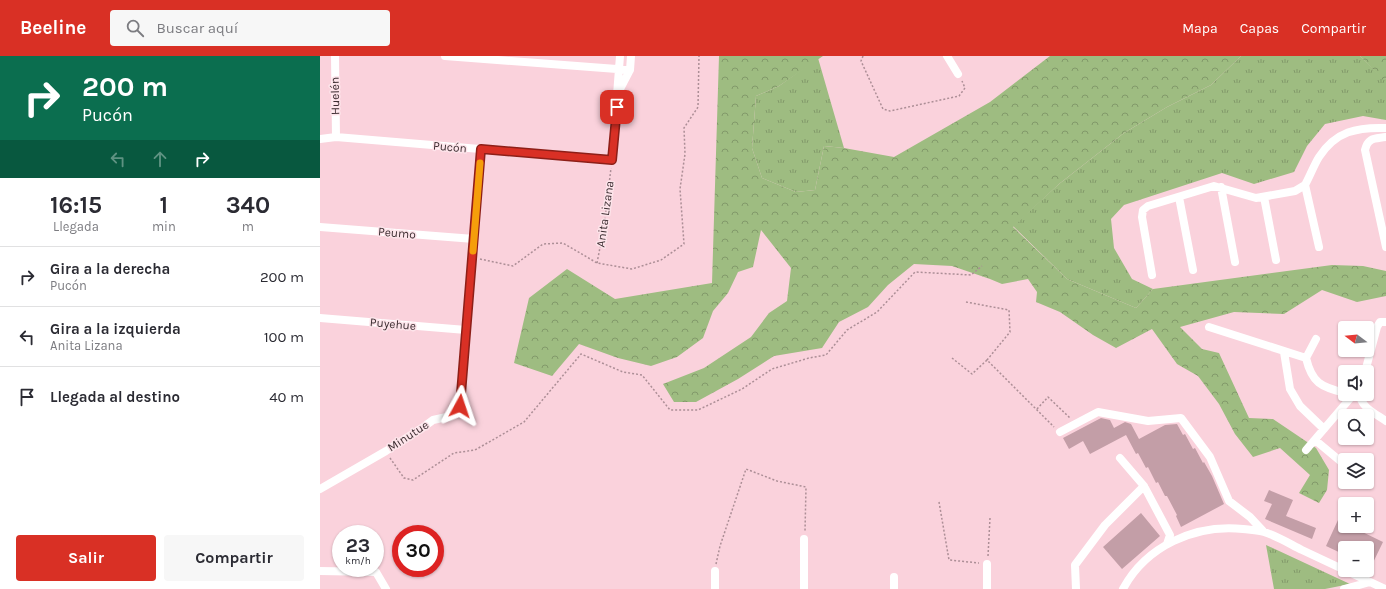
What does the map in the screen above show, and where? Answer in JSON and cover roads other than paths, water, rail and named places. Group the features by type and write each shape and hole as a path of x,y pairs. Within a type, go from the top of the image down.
{"street":[{"name":"Huelén","path":"335,56 336,137"},
{"path":"445,56 630,70"},
{"path":"618,93 620,56"},
{"path":"618,93 630,70 631,56"},
{"path":"948,56 958,74"},
{"name":"Pucón","path":"320,139 336,137 612,160 618,93"},
{"path":"1152,275 1142,217 1143,210 1148,206 1214,186 1256,198 1295,191 1305,184 1319,157 1329,145 1338,138 1353,130 1386,128"},
{"path":"1386,137 1371,139 1366,144 1365,150 1386,247"},
{"name":"Minutue","path":"320,489 386,451 433,420 451,416 457,412 460,406 481,149"},
{"path":"1305,184 1319,247"},
{"path":"1221,187 1235,262"},
{"path":"1179,197 1193,270"},
{"path":"1264,197 1276,260"},
{"name":"Peumo","path":"320,227 474,239"},
{"name":"Puyehue","path":"320,318 466,330"},
{"path":"1367,365 1377,327 1383,322"},
{"path":"1209,327 1306,358"},
{"path":"1316,338 1306,358 1310,372 1322,386 1338,391"},
{"path":"1284,352 1290,389 1300,406 1324,429"},
{"path":"1306,450 1351,401"},
{"path":"1360,401 1363,405 1386,421"},
{"path":"1060,432 1098,412 1148,421 1181,418 1210,457 1229,501 1250,517 1263,531"},
{"path":"1315,440 1338,459"},
{"path":"1120,458 1144,486 1170,535 1167,544"},
{"path":"1076,589 1075,565 1105,525 1144,486"},
{"path":"1123,589 1139,566 1167,544 1188,534 1211,529 1235,528 1263,531 1385,589"},
{"path":"804,538 804,589"},
{"path":"987,564 987,589"},
{"path":"320,571 376,572 386,589"},
{"path":"715,571 715,589"},
{"path":"894,577 894,589"},
{"path":"1344,589 1370,582"}]}
